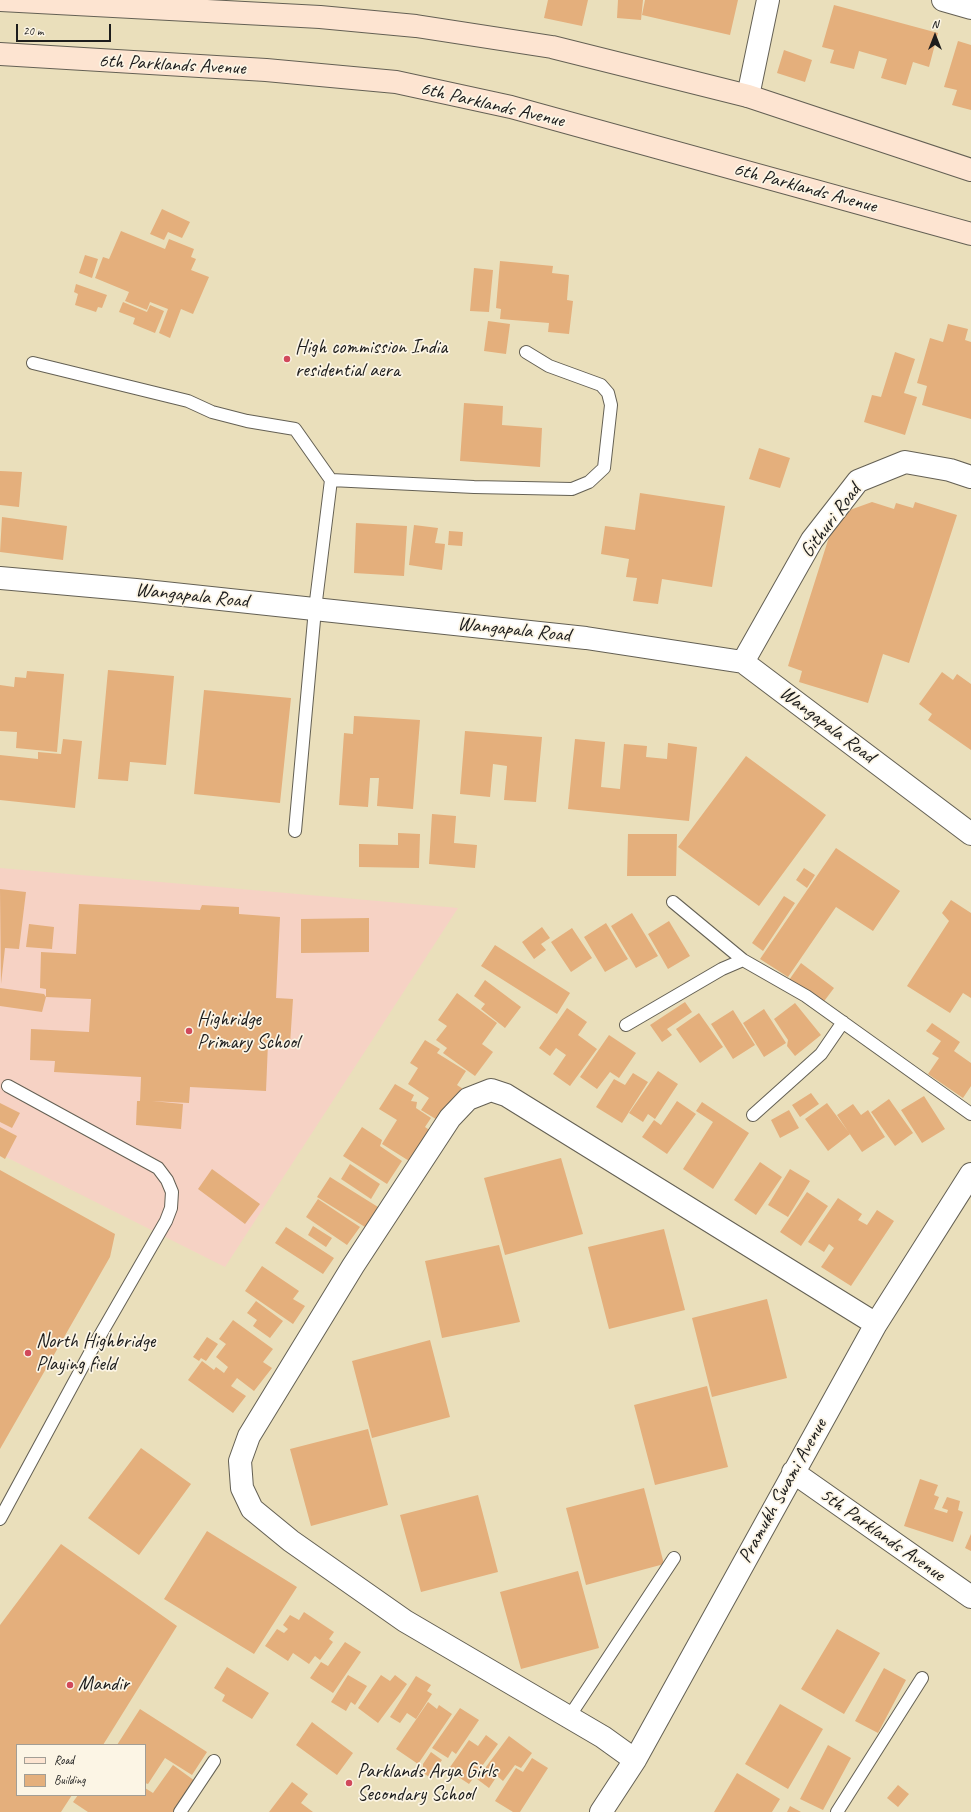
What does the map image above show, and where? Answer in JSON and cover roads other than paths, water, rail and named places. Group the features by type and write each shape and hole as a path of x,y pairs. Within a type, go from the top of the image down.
{"street":[{"path":"0,0 320,17 416,26 552,47 748,96 971,170"},
{"path":"748,96 768,0"},
{"path":"943,0 971,8"},
{"name":"6th Parklands Avenue","path":"0,54 266,70 396,82 511,107 971,234"},
{"name":"Githuri Road","path":"743,662 812,540 858,481 905,462 950,470 971,477"},
{"name":"Wangapala Road","path":"0,578 315,609 586,638 743,662 971,834"},
{"path":"635,1760 603,1737 405,1621 291,1541 252,1509 242,1488 240,1461 249,1436 353,1266 450,1118 468,1099 491,1090 506,1095 876,1324"},
{"name":"Pramukh Swami Avenue","path":"601,1812 635,1760 876,1324 971,1174"},
{"name":"5th Parklands Avenue","path":"793,1472 971,1597"}],"lane":[{"path":"330,480 474,487 572,489 589,482 604,468 611,405 608,394 601,384 549,366 526,352"},
{"path":"33,363 188,401 212,412 247,421 294,429 330,480 315,609 295,831"},
{"path":"673,902 743,960 806,996 971,1114"},
{"path":"626,1025 722,969 743,960"},
{"path":"753,1116 821,1054 843,1022"},
{"path":"0,1519 91,1351 166,1221 171,1208 172,1192 167,1180 158,1168 8,1086"},
{"path":"569,1717 674,1558"},
{"path":"837,1812 922,1678"},
{"path":"180,1812 214,1761"}],"place":[{"name":"High commission India residential aera","path":"287,359"},
{"name":"Highridge Primary School","path":"189,1031"},
{"name":"North Highbridge Playing field","path":"28,1353"},
{"name":"Mandir","path":"70,1685"},
{"name":"Parklands Arya Girls Secondary School","path":"349,1783"}]}
